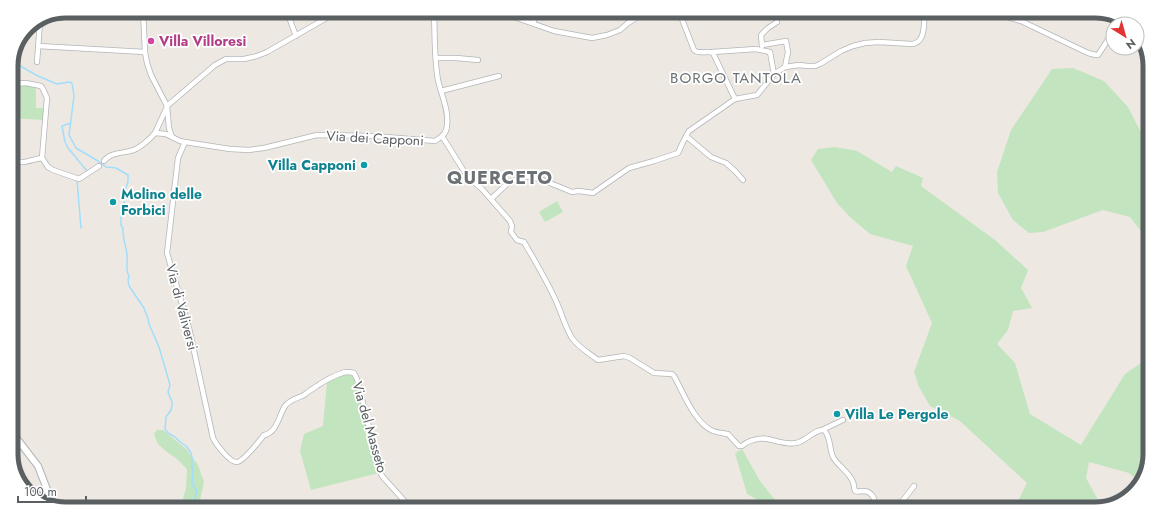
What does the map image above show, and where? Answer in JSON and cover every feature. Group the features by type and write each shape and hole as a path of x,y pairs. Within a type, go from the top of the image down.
{"street":[{"path":"143,18 145,52 151,76 167,106 169,128 172,137"},
{"path":"289,18 296,36"},
{"path":"104,161 107,157 113,154 136,149 147,141 155,133 167,106 215,65 226,59 257,56 268,52 327,18"},
{"path":"434,18 438,80 448,124 446,132 442,136 467,176 491,199 510,221 512,226 511,232 514,237 517,240 524,242 556,301 565,325 573,339 598,360 627,356 650,372 657,374 672,374 676,378 697,417 713,431 728,434 740,446 748,442 764,439 786,443 796,443 819,430 824,430 843,420"},
{"path":"518,18 554,31 592,38 607,35 620,30 636,18"},
{"path":"533,23 534,18"},
{"path":"682,18 695,52 756,49 786,41 788,52 786,67"},
{"path":"491,199 508,183 525,176 540,179 572,192 579,191 593,193 629,168 678,153 689,131 699,123 735,99 757,95 774,74 786,67 799,65 815,66 841,51 865,43 879,42 916,44 923,35 925,18"},
{"path":"1010,18 1021,21 1088,53 1098,55 1105,44"},
{"path":"762,47 761,35 777,22"},
{"path":"38,62 40,26"},
{"path":"38,46 145,52"},
{"path":"762,47 770,52 774,74"},
{"path":"712,52 735,99"},
{"path":"436,58 478,60"},
{"path":"441,91 499,76"},
{"path":"18,84 26,83 41,86 47,98 42,158 48,167 79,179 100,166"},
{"name":"Via dei Capponi","path":"155,133 166,134 185,142 230,149 249,150 275,146 317,135 374,136 435,141 442,136"},
{"path":"686,136 711,158 726,163 743,180"},
{"name":"Via di Valiversi","path":"185,142 178,158 167,253 189,328 213,438 221,451 236,462"},
{"path":"18,162 42,158"},
{"name":"Via del Masseto","path":"236,462 246,455 264,435 271,433 288,403 340,374 347,372 354,373 357,379 380,471 382,476 405,502"},
{"path":"824,430 827,433 832,456 852,480 855,491 867,492 872,495 875,502"},
{"path":"18,440 38,466 51,499"},
{"path":"902,502 914,486"}],"green space":[{"path":"1073,68 1104,81 1128,107 1143,136 1143,234 1130,217 1103,210 1043,232 1029,233 1013,220 998,193 997,172 1011,130 1052,69"},
{"path":"18,85 36,87 36,108 44,108 43,120 18,118"},
{"path":"835,147 857,151 892,172 896,166 923,178 921,186 995,240 1028,270 1021,288 1032,308 1013,311 1008,330 997,344 1015,363 1030,414 1081,445 1125,374 1143,362 1143,454 1142,463 1136,479 1129,473 1089,462 1086,478 1099,502 1018,502 1027,483 960,421 930,406 919,387 914,372 932,323 906,266 913,246 870,234 850,217 837,203 811,160 818,149"},
{"path":"557,201 563,212 545,222 539,212"},
{"path":"346,374 352,375 356,380 379,473 311,490 300,451 304,434 323,426 327,382"},
{"path":"157,430 163,430 186,449 198,465 204,482 200,502 182,502 186,489 187,469 158,444 154,434"},
{"path":"742,449 760,481 776,502 761,502 747,494 735,453"}],"waterway":[{"path":"18,63 38,76 57,84 72,83 74,96 69,135 76,148 106,167 116,168 128,175 128,182 124,193 124,203 121,208 121,225 123,228 127,254 129,286 144,308 159,347 170,385 168,392 172,406 166,417 165,429 168,433 186,446 191,453 193,472 192,484 197,491 194,502"},
{"path":"71,123 62,126 65,142 68,148 87,171 86,172"},
{"path":"77,180 81,228"}],"place":[{"name":"Villa Villoresi","path":"151,41"},
{"name":"Villa Capponi","path":"364,165"},
{"name":"Molino delle Forbici","path":"113,202"},
{"name":"Villa Le Pergole","path":"837,414"}],"district":[{"name":"BORGO TANTOLA","path":"736,78"},
{"name":"QUERCETO","path":"500,178"}]}
